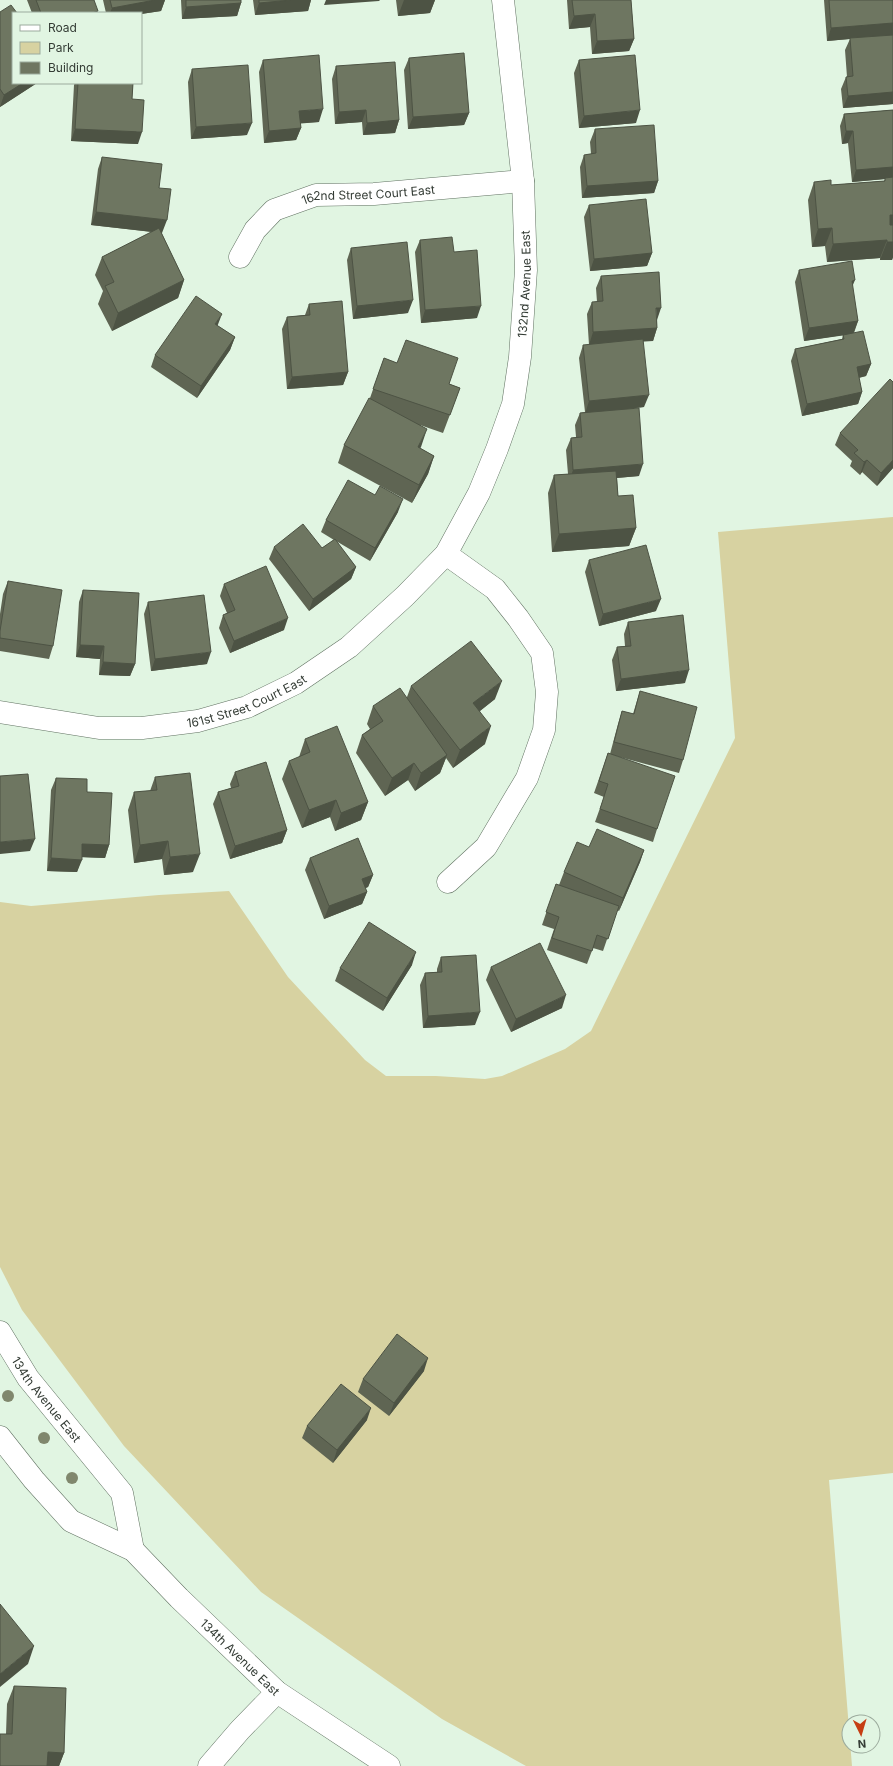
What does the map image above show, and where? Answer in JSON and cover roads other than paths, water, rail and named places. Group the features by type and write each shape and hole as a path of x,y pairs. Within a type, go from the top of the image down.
{"street":[{"name":"132nd Avenue East","path":"446,554 479,493 497,449 513,404 520,357 526,270 523,181 503,0"},
{"name":"162nd Street Court East","path":"240,257 255,230 274,210 316,195 374,194 523,181"},
{"name":"161st Street Court East","path":"0,712 99,728 142,728 198,721 247,707 296,683 349,647 405,596 446,554"},
{"path":"446,554 495,589 518,618 542,653 547,692 544,730 527,778 486,847 448,882"},
{"name":"134th Avenue East","path":"0,1332 28,1378 122,1493 133,1550"},
{"name":"134th Avenue East","path":"0,1437 34,1480 71,1521 133,1550 179,1598 277,1692 240,1730 210,1766"},
{"path":"277,1692 389,1766"}]}
